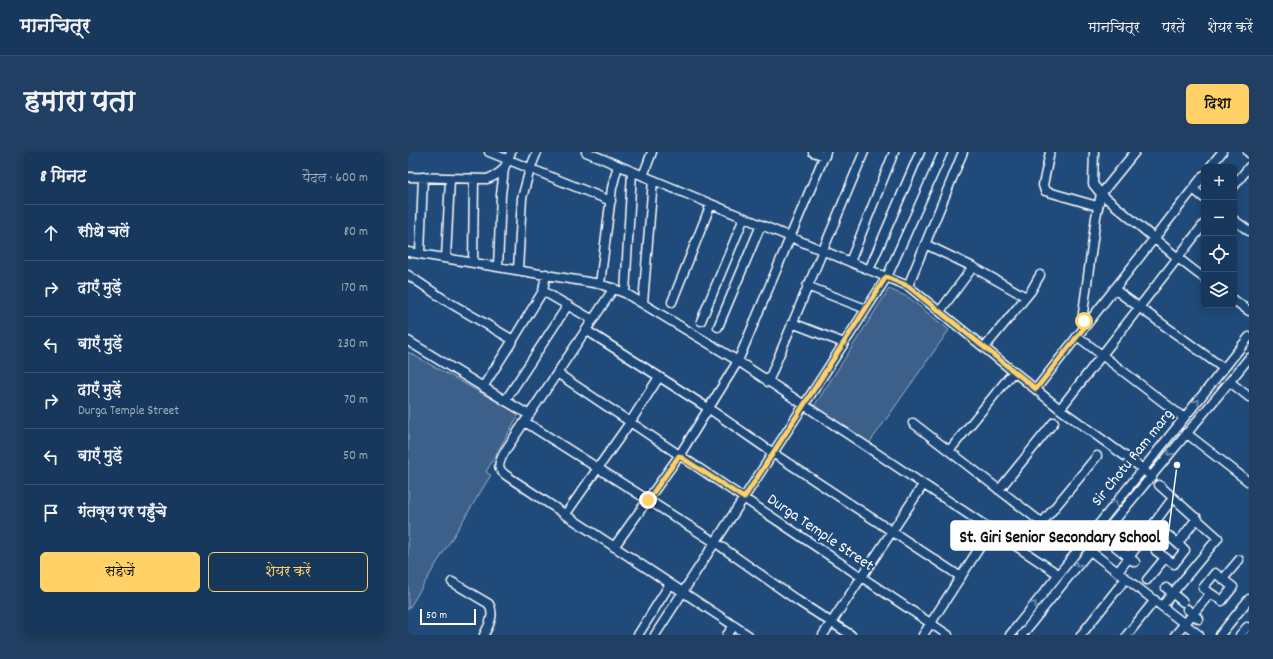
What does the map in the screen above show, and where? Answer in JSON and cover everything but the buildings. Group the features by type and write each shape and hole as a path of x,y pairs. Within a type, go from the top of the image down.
{"street":[{"path":"489,152 510,156 530,169 610,200"},
{"path":"518,270 522,198 530,169 537,152"},
{"path":"586,152 908,286 1014,370 1060,409 1143,469 1152,478"},
{"path":"643,176 652,152"},
{"path":"614,547 679,456 738,361 825,154 813,152"},
{"path":"768,382 864,152"},
{"path":"850,262 894,152"},
{"path":"869,270 920,152"},
{"path":"655,635 886,277 943,152"},
{"path":"908,286 963,152"},
{"path":"1050,152 1043,185 1045,191 1097,206"},
{"path":"1094,152 1093,184 1101,194 1201,276"},
{"path":"1087,324 1083,318 1083,313 1097,206 1101,194 1135,152"},
{"path":"1212,164 1222,152"},
{"path":"498,267 501,195 504,170 510,156"},
{"path":"600,284 610,200 618,165"},
{"path":"1237,182 1249,167"},
{"path":"408,177 487,179 499,175 504,170"},
{"path":"625,293 632,172"},
{"path":"420,254 423,177"},
{"path":"446,258 450,179"},
{"path":"473,263 474,179"},
{"path":"1036,389 1201,179"},
{"path":"643,303 653,180"},
{"path":"1193,189 1201,196"},
{"path":"672,302 711,204"},
{"path":"700,321 744,218"},
{"path":"1237,222 1249,231"},
{"path":"718,328 761,225"},
{"path":"1060,409 1201,228"},
{"path":"925,244 973,267 1026,297"},
{"path":"408,252 600,284 625,293 738,361 803,406 1058,574"},
{"path":"940,311 973,267"},
{"path":"483,387 543,291 546,274"},
{"path":"408,275 445,300 513,340"},
{"path":"985,347 1026,297 1040,275"},
{"path":"807,286 866,309"},
{"path":"614,288 505,451 498,464 499,468 502,473 748,635"},
{"path":"1114,289 1222,368"},
{"path":"543,291 593,320"},
{"path":"1237,302 1249,311"},
{"path":"505,401 568,305"},
{"path":"792,323 844,343"},
{"path":"586,330 708,408 773,453 961,576"},
{"path":"1078,336 1184,418"},
{"name":"Sir Chotu Ram marg","path":"1010,635 1184,418 1222,368 1249,337"},
{"path":"408,341 505,401 527,419 648,500 716,542 851,635"},
{"name":"Sir Chotu Ram marg","path":"1022,635 1089,550 1152,478 1186,433 1249,358"},
{"path":"949,451 1014,370"},
{"name":"Durga Temple Street","path":"557,373 948,635"},
{"path":"565,515 630,421 658,377"},
{"path":"1230,382 1249,397"},
{"path":"999,490 1054,422"},
{"path":"913,423 1077,550"},
{"path":"1186,433 1249,482"},
{"path":"1042,523 1097,456"},
{"path":"823,635 923,485"},
{"path":"1159,485 1218,537 1218,539 1162,606"},
{"path":"1118,572 1132,559 1173,498"},
{"path":"1178,542 1198,518"},
{"path":"923,635 991,530"},
{"path":"1168,537 1178,542 1185,551 1175,564 1165,558 1156,551 1168,537"},
{"path":"1116,547 1132,559"},
{"path":"1089,550 1199,635"},
{"path":"1147,580 1165,558"},
{"path":"1223,579 1239,560"},
{"path":"1214,574 1223,579 1233,587 1222,601 1210,594 1203,587 1214,574"},
{"path":"1082,635 1126,578"},
{"path":"452,582 489,604 492,609 490,621 484,635"},
{"path":"638,635 670,584"},
{"path":"1166,588 1191,611"},
{"path":"1175,635 1191,611 1210,594"},
{"path":"1224,634 1249,599"},
{"path":"1128,635 1155,600"},
{"path":"727,635 734,626"},
{"path":"1240,635 1247,627"}],"shaded area":[{"path":"889,289 908,297 949,330 868,445 813,408"},
{"path":"408,352 519,414 486,472 491,475 408,610"}],"place":[{"name":"St. Giri Senior Secondary School","path":"1177,465"}],"route":[{"path":"648,500 679,456 744,498 886,277 908,286 1001,359 1036,389 1087,324 1084,321"}]}
